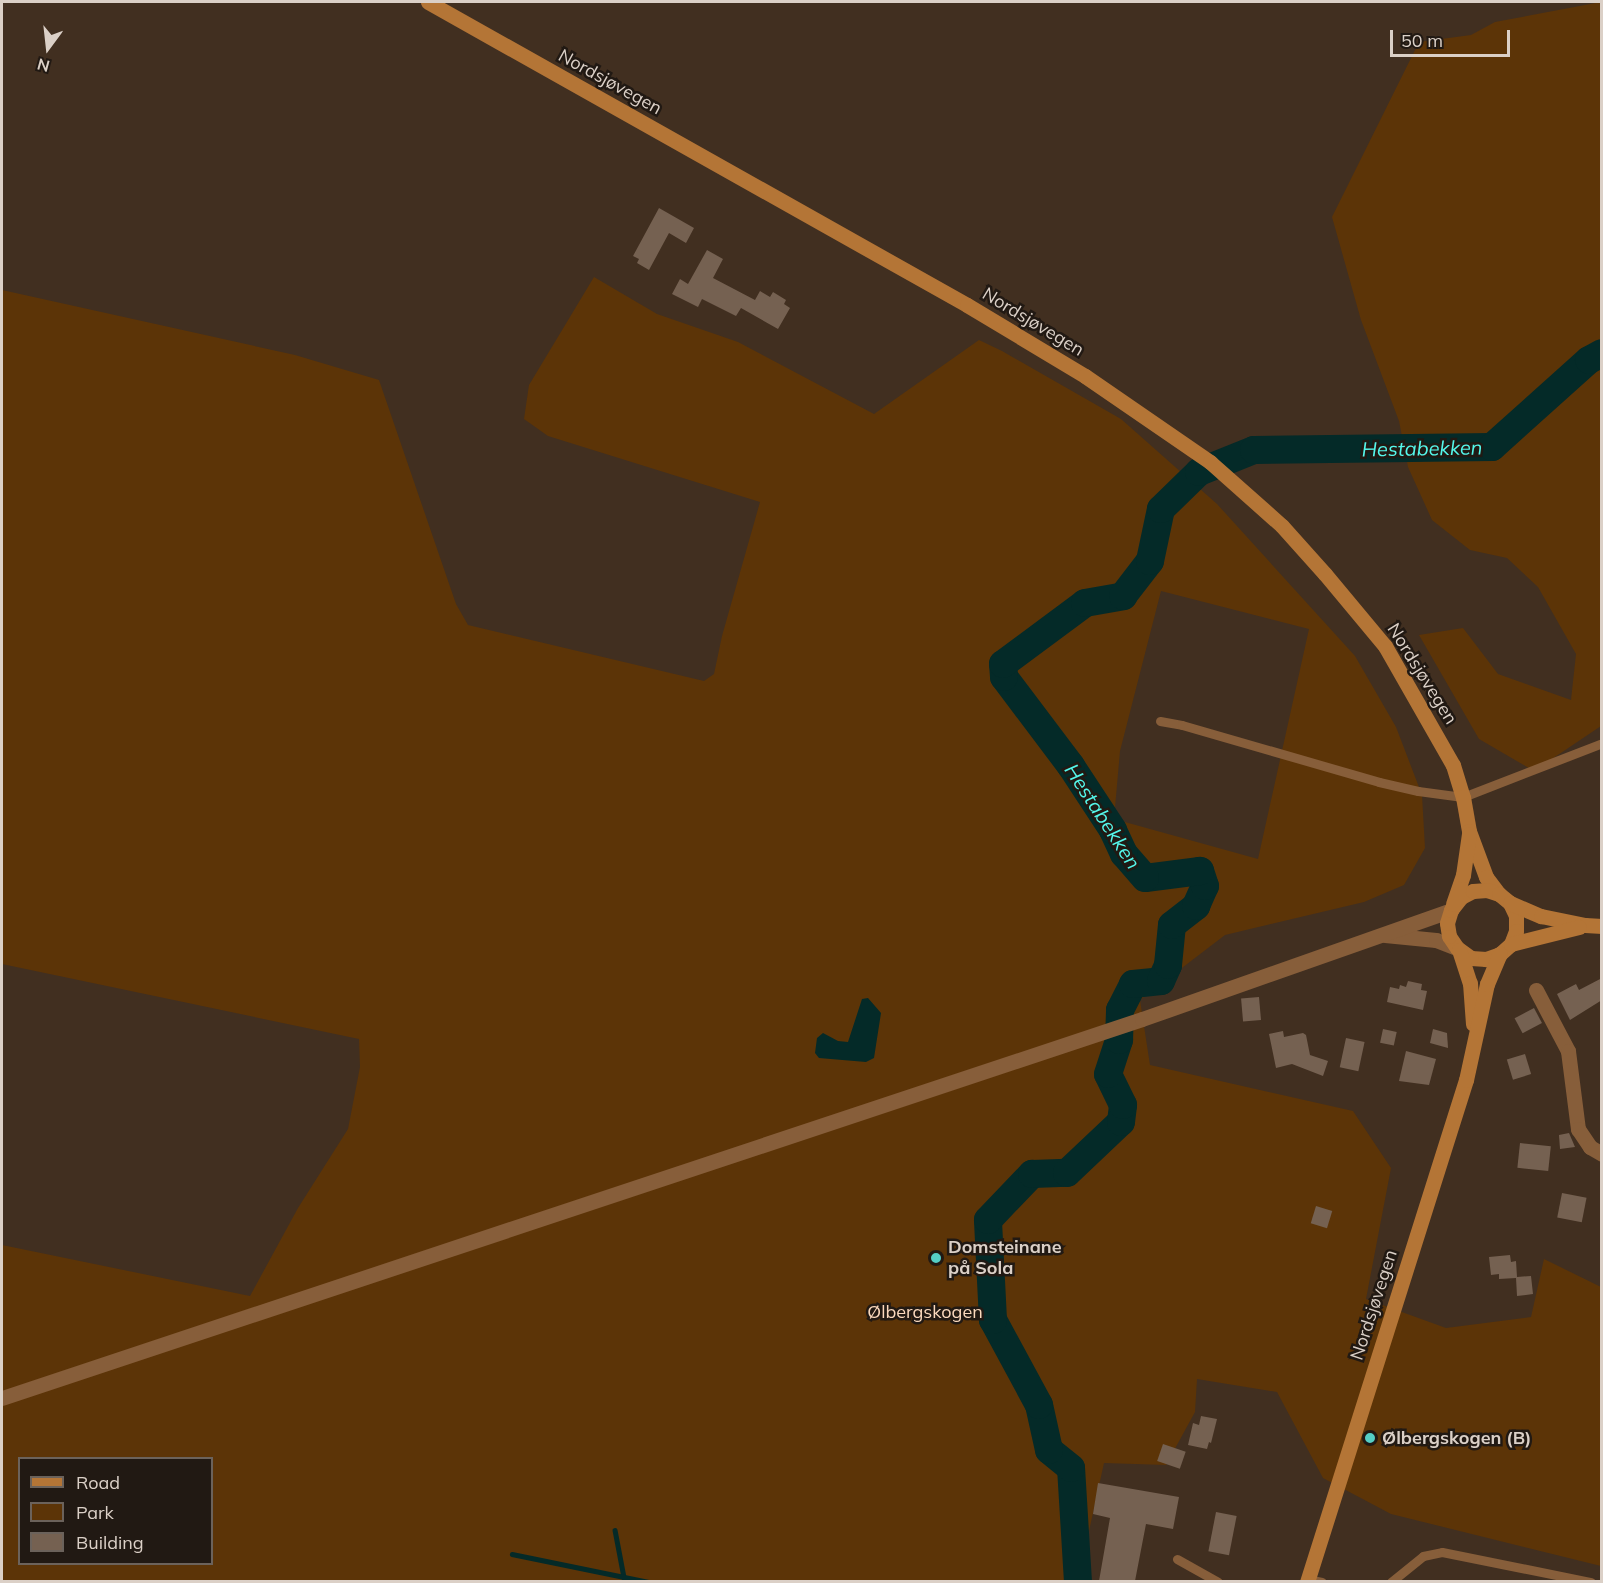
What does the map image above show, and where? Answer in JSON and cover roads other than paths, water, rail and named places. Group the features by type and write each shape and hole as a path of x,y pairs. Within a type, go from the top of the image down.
{"main road":[{"name":"Nordsjøvegen","path":"428,2 967,305 1085,376 1210,462 1282,526 1325,573 1385,646 1453,765 1463,797 1469,831 1486,877 1505,899"},
{"name":"Nordsjøvegen","path":"1451,908 1463,875 1469,831"},
{"path":"1585,925 1505,949 1486,959 1471,958 1458,949 1448,930 1451,908 1461,897 1473,891 1486,890 1541,916 1602,926"},
{"path":"1505,899 1516,916 1516,931 1505,949"},
{"name":"Nordsjøvegen","path":"1458,949 1470,983 1474,1038"},
{"name":"Nordsjøvegen","path":"1312,1581 1466,1080 1487,984 1505,949"}],"street":[{"path":"2,1398 894,1106 1451,908"},
{"path":"1376,934 1436,940 1458,949"},
{"path":"1536,990 1568,1051 1578,1129 1590,1147 1602,1154"}],"lane":[{"path":"1160,721 1182,725 1379,782 1418,791 1463,797 1602,743"},
{"path":"1392,1581 1423,1556 1442,1552 1591,1581"},
{"path":"1177,1559 1218,1581"}],"water":[{"path":"868,998 881,1013 874,1058 866,1062 819,1058 815,1053 817,1038 823,1033 838,1041 848,1042 862,999"}],"waterway":[{"name":"Hestabekken","path":"1078,1582 1071,1468 1049,1450 1039,1405 993,1320 988,1220 1032,1174 1067,1173 1121,1122 1123,1105 1108,1074 1119,1040 1120,1010 1133,984 1161,981 1168,965 1172,925 1196,906 1205,886 1200,871 1145,878 1124,854 1113,830 1071,766 1004,677 1003,664 1085,603 1123,596 1150,561 1161,509 1199,472 1254,450 1492,447 1589,360 1602,353"},
{"path":"615,1530 624,1577"},
{"path":"512,1554 648,1582"}],"place":[{"name":"Domsteinane på Sola","path":"936,1258"},
{"name":"Ølbergskogen (B)","path":"1370,1438"}],"park label":[{"name":"Ølbergskogen","path":"925,1312"}]}
